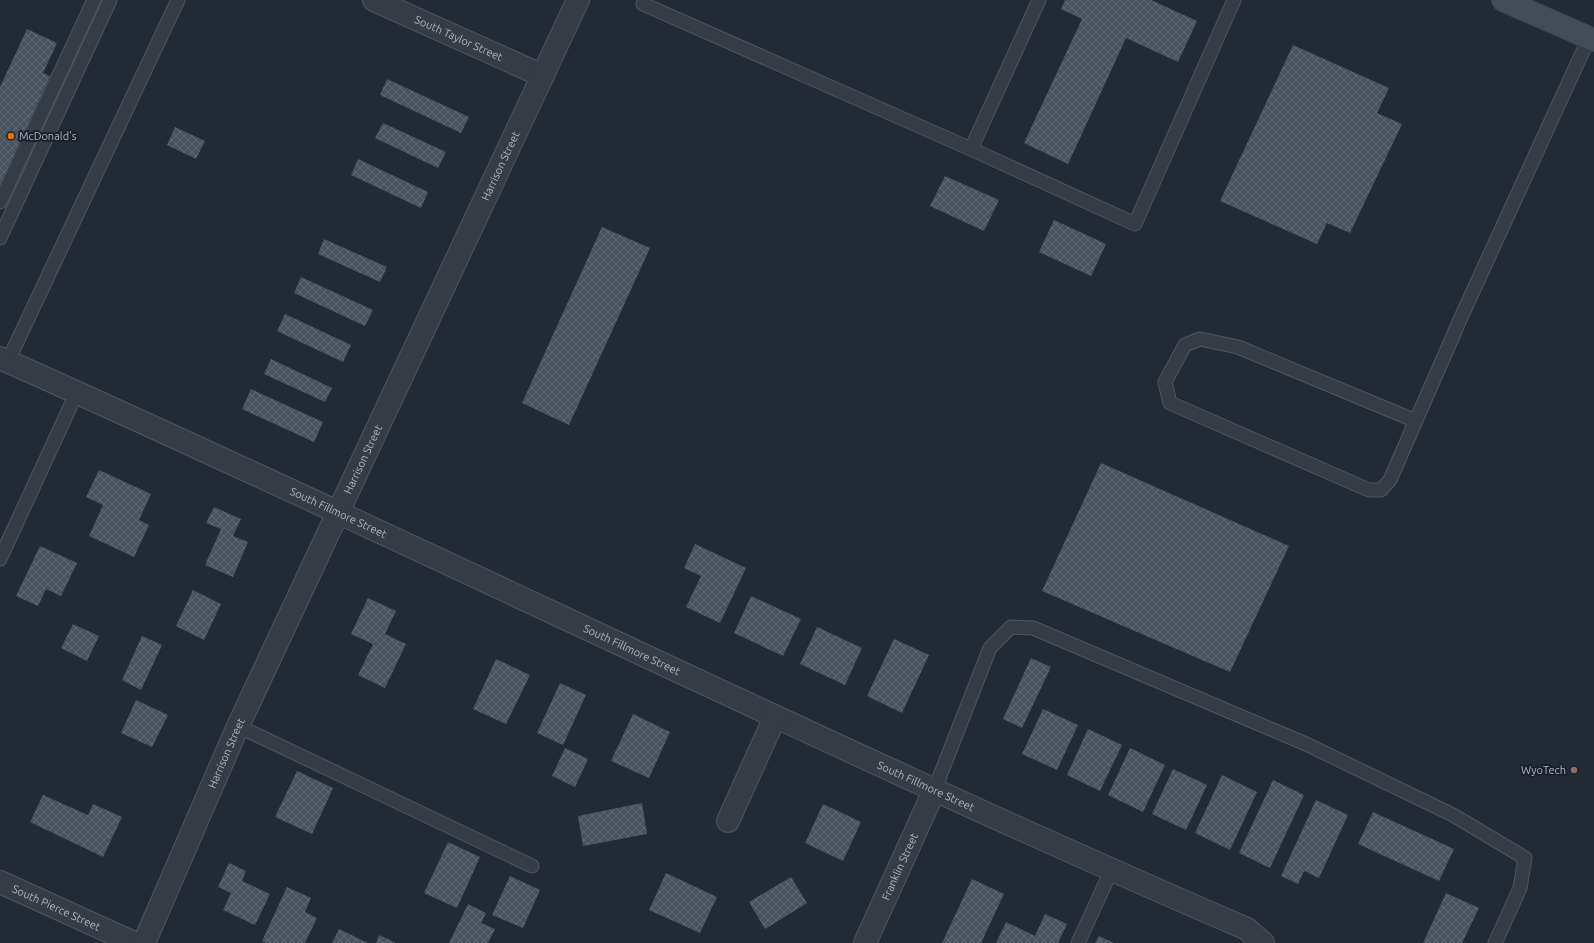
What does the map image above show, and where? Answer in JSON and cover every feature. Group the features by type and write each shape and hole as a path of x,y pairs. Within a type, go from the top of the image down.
{"street":[{"name":"South Taylor Street","path":"374,0 543,76"},
{"name":"Harrison Street","path":"144,943 238,726 578,0"},
{"path":"1503,0 1591,39"},
{"name":"South Fillmore Street","path":"4,359 339,513 934,791 1111,871 1247,929 1263,943"},
{"path":"728,820 775,717"},
{"name":"Franklin Street","path":"865,943 934,791"},
{"name":"South Pierce Street","path":"0,882 134,943"}],"lane":[{"path":"0,202 94,0"},
{"path":"0,238 110,0"},
{"path":"4,359 178,0"},
{"path":"971,149 1039,0"},
{"path":"643,4 971,149 1135,224 1234,0"},
{"path":"1416,421 1238,348 1200,339 1184,345 1166,382 1170,403 1369,490 1381,490 1390,480 1591,39"},
{"path":"0,559 77,392"},
{"path":"934,791 990,648 1011,628 1033,628 1306,744 1453,815 1525,858 1520,888 1495,943"},
{"path":"238,726 532,866"},
{"path":"1078,943 1111,871"}],"building":[{"path":"1065,0 1151,0 1197,21 1178,62 1126,38 1068,164 1024,143 1082,19 1061,9"},
{"name":"McDonald's","path":"27,29 57,43 43,73 50,76 0,185 0,87"},
{"path":"1293,45 1389,88 1377,113 1402,124 1350,233 1327,223 1317,244 1220,201"},
{"path":"387,79 469,117 461,133 380,95"},
{"path":"383,123 446,152 438,168 375,138"},
{"path":"175,127 205,141 196,159 167,145"},
{"path":"358,159 428,192 421,208 351,175"},
{"path":"945,176 999,200 984,231 930,206"},
{"path":"1054,220 1106,244 1091,276 1039,252"},
{"path":"602,227 650,248 569,425 522,403"},
{"path":"324,239 387,267 380,282 318,254"},
{"path":"301,277 373,310 365,326 294,293"},
{"path":"285,314 351,345 343,362 277,331"},
{"path":"271,359 332,388 325,402 264,374"},
{"path":"251,389 323,422 314,442 242,409"},
{"path":"1101,463 1289,546 1230,672 1042,591"},
{"path":"99,470 151,494 139,520 149,525 134,557 89,536 103,505 86,497"},
{"path":"214,507 241,519 233,536 248,542 233,577 205,565 221,529 206,523"},
{"path":"695,544 746,568 720,623 686,607 701,576 684,568"},
{"path":"40,546 77,563 61,596 46,589 38,606 16,596"},
{"path":"193,590 221,604 204,640 176,626"},
{"path":"751,596 801,619 783,656 734,633"},
{"path":"368,598 396,611 385,634 406,644 385,688 358,675 373,644 351,634"},
{"path":"73,624 99,636 87,661 61,648"},
{"path":"817,627 862,648 845,685 800,664"},
{"path":"142,636 162,645 141,690 122,680"},
{"path":"894,639 929,655 902,713 867,696"},
{"path":"1031,658 1051,667 1022,728 1003,719"},
{"path":"496,659 530,675 506,724 473,709"},
{"path":"560,683 586,695 563,745 537,733"},
{"path":"136,700 168,715 152,747 121,733"},
{"path":"1043,709 1078,725 1057,770 1022,754"},
{"path":"633,714 670,732 649,778 611,761"},
{"path":"1088,729 1122,745 1100,791 1067,775"},
{"path":"565,748 588,759 575,787 552,776"},
{"path":"1130,748 1165,765 1143,812 1108,795"},
{"path":"1173,769 1207,785 1186,830 1152,814"},
{"path":"297,771 333,788 312,834 275,817"},
{"path":"1222,775 1257,792 1230,850 1195,833"},
{"path":"1273,780 1304,795 1270,868 1239,853"},
{"path":"43,795 88,815 93,804 122,817 103,857 30,822"},
{"path":"1316,800 1348,815 1319,878 1304,871 1298,884 1281,876"},
{"path":"642,803 647,834 583,846 578,816"},
{"path":"823,804 861,822 843,861 805,843"},
{"path":"1373,812 1454,849 1439,881 1358,844"},
{"path":"448,842 480,857 457,908 424,893"},
{"path":"229,863 246,871 242,881 270,894 255,925 223,910 231,893 218,887"},
{"path":"666,873 717,897 700,933 649,910"},
{"path":"510,876 540,890 523,928 492,915"},
{"path":"791,877 807,903 765,929 749,902"},
{"path":"972,879 1004,894 981,943 942,943"},
{"path":"287,887 311,898 305,912 317,918 305,943 267,943 262,941"},
{"path":"1446,893 1479,908 1462,943 1423,943"},
{"path":"468,904 486,913 481,923 495,929 488,943 449,943"},
{"path":"1045,914 1067,924 1058,943 996,943 1006,922 1035,936"},
{"path":"339,929 368,943 332,943"},
{"path":"379,935 396,943 376,943"},
{"path":"1099,936 1114,943 1095,943"}],"place":[{"name":"McDonald's","path":"11,136"},
{"name":"WyoTech","path":"1574,770"}]}
